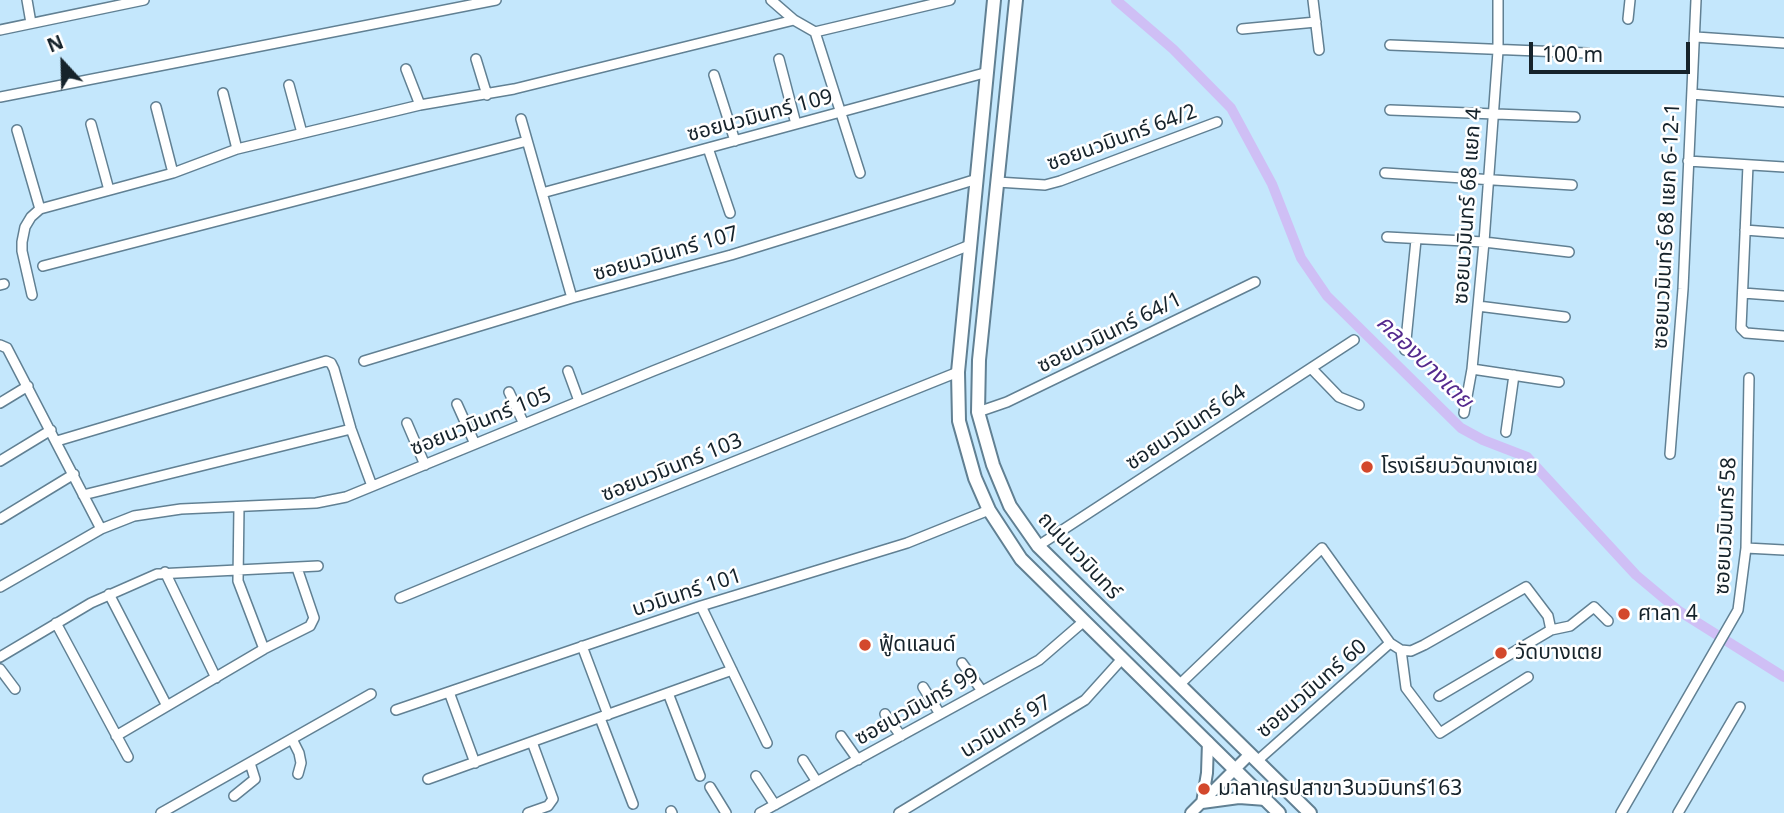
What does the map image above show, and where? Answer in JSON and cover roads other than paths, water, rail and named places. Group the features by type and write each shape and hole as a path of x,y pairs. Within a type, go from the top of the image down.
{"main road":[{"name":"ถนนนวมินทร์","path":"994,0 958,372 963,440 975,478 989,510 1021,559 1279,813"},
{"name":"ถนนนวมินทร์","path":"1016,0 980,349 978,412 1000,484 1010,506 1038,546 1310,813"}],"street":[{"path":"27,0 32,23"},
{"path":"0,30 144,0"},
{"path":"0,97 496,0"},
{"path":"771,0 794,20 815,32 860,173"},
{"path":"815,32 950,0"},
{"path":"1319,50 1313,0 1320,0"},
{"name":"ซอยนวมินทร์ 68 แยก 4","path":"1464,413 1472,369 1484,243 1498,51 1498,0"},
{"path":"1628,19 1630,0"},
{"name":"ซอยนวมินทร์ 68 แยก 6-12-1","path":"1670,454 1683,289 1696,0"},
{"path":"32,295 22,242 25,227 40,209 173,173 237,149 420,105 487,95 794,20"},
{"path":"1242,29 1316,22"},
{"path":"1696,37 1784,43"},
{"path":"1390,45 1587,53"},
{"path":"476,59 487,95"},
{"path":"779,59 796,124"},
{"path":"406,69 420,105"},
{"name":"ซอยนวมินทร์ 109","path":"542,193 988,72"},
{"path":"714,75 735,141"},
{"path":"289,85 302,133"},
{"path":"223,93 237,149"},
{"path":"1692,94 1784,102"},
{"path":"156,107 173,173"},
{"path":"1390,110 1575,117"},
{"path":"521,119 572,298"},
{"name":"ซอยนวมินทร์ 64/2","path":"997,183 1045,185 1060,181 1217,122"},
{"path":"91,124 109,190"},
{"path":"17,130 40,209"},
{"path":"43,266 527,141"},
{"path":"708,148 730,214"},
{"path":"1688,161 1784,167"},
{"path":"1748,165 1741,328 1746,333 1784,336"},
{"path":"1385,173 1572,185"},
{"name":"ซอยนวมินทร์ 107","path":"364,361 572,298 731,255 977,179"},
{"path":"1745,230 1784,233"},
{"path":"1387,237 1569,252"},
{"path":"1405,350 1416,240"},
{"name":"ซอยนวมินทร์ 105","path":"0,587 117,521 154,512 331,501 970,246"},
{"name":"ซอยนวมินทร์ 64/1","path":"978,412 1007,402 1255,282"},
{"path":"1743,293 1784,296"},
{"path":"1478,306 1565,317"},
{"name":"ซอยนวมินทร์ 64","path":"1038,546 1354,340"},
{"path":"0,345 7,348 28,386 101,529"},
{"path":"57,441 326,361 331,363 334,369 351,429 372,486"},
{"path":"1311,368 1339,397 1359,405"},
{"path":"1472,369 1559,382"},
{"path":"568,371 579,401"},
{"name":"ซอยนวมินทร์ 103","path":"400,598 958,372"},
{"path":"1506,432 1514,375"},
{"name":"ซอยนวมินทร์ 58","path":"1621,813 1738,610 1746,548 1749,378"},
{"path":"0,403 28,386"},
{"path":"509,392 524,424"},
{"path":"457,404 475,444"},
{"path":"407,423 425,465"},
{"path":"83,495 351,429"},
{"path":"0,461 51,430"},
{"path":"0,519 74,474"},
{"path":"239,507 237,570 241,591 264,649"},
{"name":"นวมินทร์ 101","path":"397,710 701,606 907,543 989,510"},
{"path":"1179,685 1322,548 1390,643 1401,650 1411,650 1424,645 1525,587 1548,616 1551,630"},
{"path":"1746,548 1784,550"},
{"path":"0,657 109,594 165,572 318,566"},
{"path":"116,736 264,649 310,626 313,622 312,612 297,568"},
{"path":"165,572 216,678"},
{"path":"109,594 166,706"},
{"path":"701,606 767,743"},
{"path":"1439,696 1551,630 1570,626 1594,607 1608,621"},
{"name":"ซอยนวมินทร์ 99","path":"760,813 1039,660 1083,622"},
{"path":"56,623 128,757"},
{"name":"ซอยนวมินทร์ 60","path":"1253,757 1390,643"},
{"path":"582,646 633,804"},
{"path":"1401,650 1406,688 1440,733 1528,677"},
{"name":"นวมินทร์ 97","path":"899,813 1085,700 1121,660"},
{"path":"962,663 982,691"},
{"path":"0,669 15,689"},
{"path":"428,779 732,670"},
{"path":"923,687 940,714"},
{"path":"449,692 475,763"},
{"path":"161,813 371,694"},
{"path":"668,694 700,776"},
{"path":"1678,813 1740,707"},
{"path":"885,715 901,736"},
{"path":"841,736 858,760"},
{"path":"292,739 301,763 298,774"},
{"path":"528,813 548,806 553,799 532,742"},
{"path":"1202,803 1208,742"},
{"path":"1191,813 1234,770 1253,757"},
{"path":"803,760 817,782"},
{"path":"234,796 255,779 250,763"},
{"path":"756,776 775,805"},
{"path":"710,787 726,813"},
{"path":"1202,803 1239,798 1266,800"}],"waterway":[{"name":"คลองบางเตย","path":"1116,0 1173,49 1231,108 1272,184 1301,258 1327,296 1461,428 1483,440 1527,457 1636,575 1679,611 1784,677"}],"place":[{"name":"โรงเรียนวัดบางเตย","path":"1367,467"},
{"name":"ศาลา 4","path":"1624,614"},
{"name":"ฟู้ดแลนด์","path":"865,645"},
{"name":"วัดบางเตย","path":"1501,653"},
{"name":"มาลาเครปสาขา3นวมินทร์163","path":"1204,789"}]}
